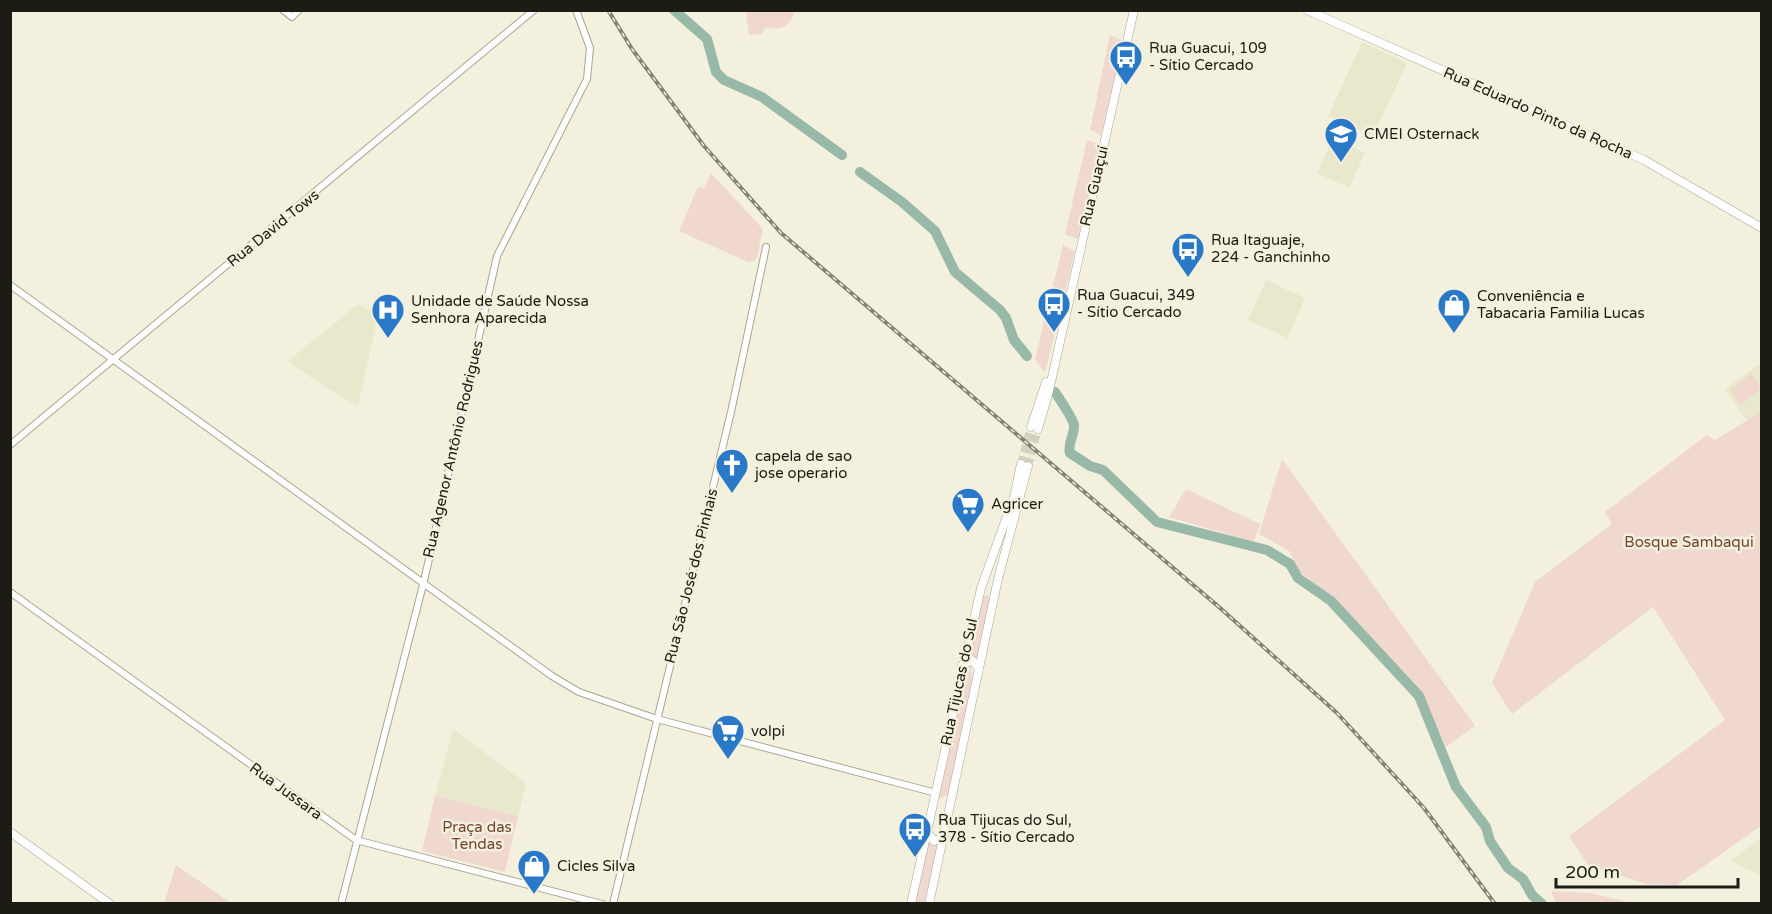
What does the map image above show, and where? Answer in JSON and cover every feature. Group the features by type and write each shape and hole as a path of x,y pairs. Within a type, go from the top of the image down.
{"main road":[{"name":"Rua Eduardo Pinto da Rocha","path":"1307,10 1644,160 1761,228"},
{"name":"Rua Guaçuí","path":"1035,428 1049,391 1055,354 1133,13"},
{"name":"Rua Tijucas do Sul","path":"911,903 962,665 981,588 1024,465 929,903"},
{"path":"962,665 972,660 979,669"},
{"path":"10,832 110,903"},
{"path":"927,832 934,841 944,837"}],"street":[{"path":"283,10 292,17 299,10"},
{"name":"Rua David Tows","path":"10,445 534,10"},
{"name":"Rua Agenor Antônio Rodrigues","path":"341,903 424,581 497,256 587,79 590,48 576,10"},
{"name":"Rua São José dos Pinhais","path":"613,903 731,412 766,248"},
{"path":"10,285 114,359 162,397 424,581 552,676 579,692 657,719 936,793"},
{"name":"Rua Jussara","path":"10,592 357,840 602,903"}],"shaded area":[{"path":"1362,42 1407,63 1373,136 1328,116"},
{"name":"CMEI Osternack","path":"1333,138 1365,153 1349,188 1317,173"},
{"path":"1266,280 1305,298 1288,338 1248,320"},
{"path":"358,304 378,315 358,406 328,389 288,361"},
{"path":"1761,363 1761,412 1747,421 1725,389"},
{"path":"453,729 526,783 518,816 435,796"},
{"path":"1761,838 1761,875 1730,861 1738,855"}],"green space":[{"path":"795,10 784,27 765,28 762,34 749,35 746,11"},
{"path":"1110,35 1123,41 1101,135 1090,130"},
{"path":"1087,140 1100,145 1078,239 1065,234"},
{"path":"711,173 763,229 757,258 754,261 748,262 679,231 698,187 704,188"},
{"path":"1063,245 1075,251 1045,373 1035,359"},
{"path":"1752,373 1761,389 1740,405 1730,390"},
{"name":"Bosque Sambaqui","path":"1761,412 1761,826 1677,885 1647,884 1588,865 1569,836 1725,720 1653,607 1512,714 1492,683 1535,582 1612,524 1605,512 1707,435 1715,440"},
{"path":"1282,459 1475,726 1446,747 1422,693 1335,600 1298,570 1289,551 1259,534"},
{"path":"1186,489 1260,524 1254,542 1169,517"},
{"path":"987,595 991,598 978,660 968,656 982,596"},
{"path":"970,663 972,673 969,706 949,794 937,800 966,666"},
{"name":"Praça das Tendas","path":"435,796 518,816 505,872 422,851"},
{"path":"927,843 937,846 924,903 913,904"},
{"path":"176,865 231,903 164,903"},
{"path":"1551,891 1590,893 1632,903 1556,903"}],"waterway":[{"path":"674,10 707,39 716,72 724,80 762,97 842,155"},
{"path":"860,172 902,202 935,231 955,272 1000,310 1006,318 1014,340 1027,356"},
{"path":"1055,392 1074,425 1070,453 1090,466 1103,470 1157,522 1267,550 1290,564 1298,578 1331,601 1419,696 1456,787 1486,827 1490,841 1508,868 1523,879 1532,895 1542,904"}],"tunnel":[{"path":"1021,464 1031,427"},
{"path":"1028,466 1038,429"}],"railway":[{"path":"608,10 632,49 704,146 781,233 1219,607 1337,713 1424,808 1495,904"}],"place":[{"name":"Rua Guacui, 109 - Sítio Cercado","path":"1126,86"},
{"name":"CMEI Osternack","path":"1341,163"},
{"name":"Rua Itaguaje, 224 - Ganchinho","path":"1188,278"},
{"name":"Rua Guacui, 349 - Sítio Cercado","path":"1054,333"},
{"name":"Conveniência e Tabacaria Familia Lucas","path":"1454,334"},
{"name":"Unidade de Saúde Nossa Senhora Aparecida","path":"388,339"},
{"name":"capela de sao jose operario","path":"732,494"},
{"name":"Agricer","path":"968,533"},
{"name":"volpi","path":"728,760"},
{"name":"Rua Tijucas do Sul, 378 - Sítio Cercado","path":"915,858"},
{"name":"Cicles Silva","path":"534,895"}]}
